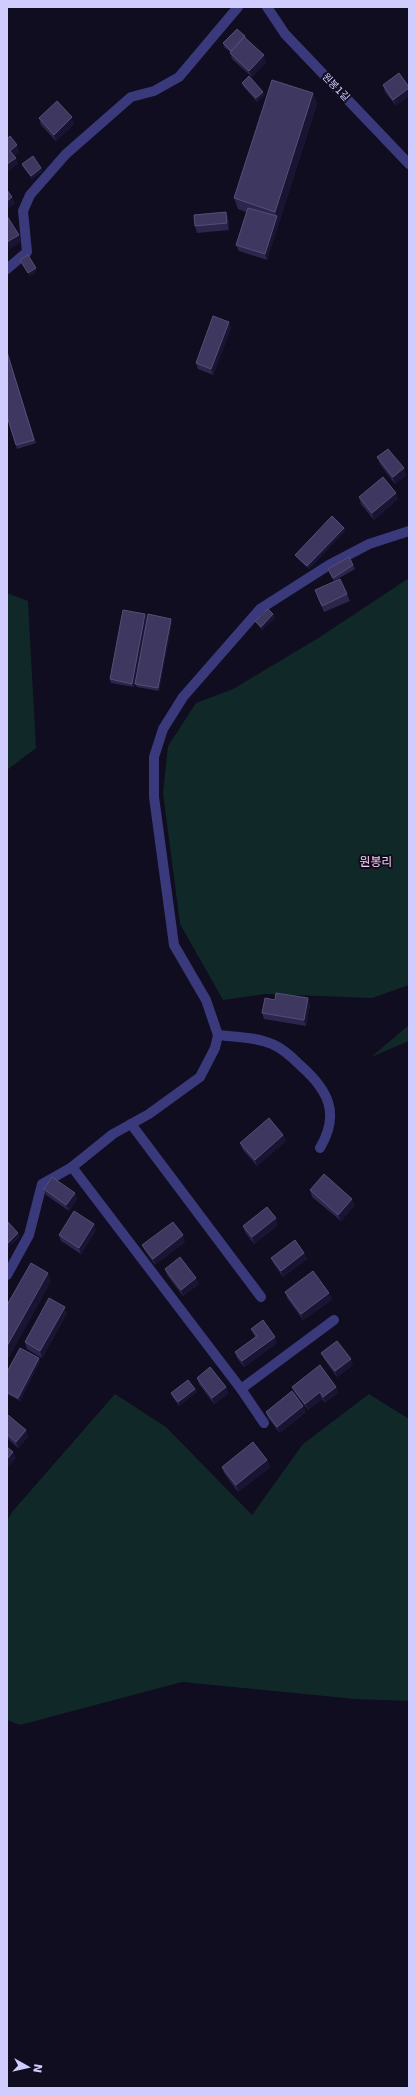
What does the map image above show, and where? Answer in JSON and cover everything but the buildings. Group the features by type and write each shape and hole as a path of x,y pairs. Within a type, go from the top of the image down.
{"street":[{"path":"7,269 27,252 23,211 30,195 66,154 131,97 154,91 179,78 238,7"},
{"name":"원봉1길","path":"267,7 285,34 409,164"},
{"path":"7,1275 29,1235 42,1184 72,1167 113,1134 149,1114 200,1077 215,1048 218,1035 206,1000 174,945 154,797 154,758 163,729 183,697 260,609 329,566 362,548 409,530"},
{"path":"218,1035 242,1037 272,1044 293,1058 317,1080 327,1097 330,1117 327,1136 320,1148"},
{"path":"131,1124 261,1297"},
{"path":"72,1167 242,1390 264,1423"},
{"path":"242,1390 334,1320"}],"green space":[{"path":"409,578 409,985 372,998 265,994 223,1000 180,924 163,793 168,746 196,703 233,689 320,637"},
{"path":"7,593 28,601 36,748 7,770"},
{"path":"409,1025 409,1041 371,1057"},
{"path":"115,1394 166,1427 252,1515 303,1444 369,1394 409,1419 409,1701 355,1699 182,1682 20,1725 7,1720 7,1521 12,1512"}],"district":[{"name":"원봉리","path":"376,862"}]}
